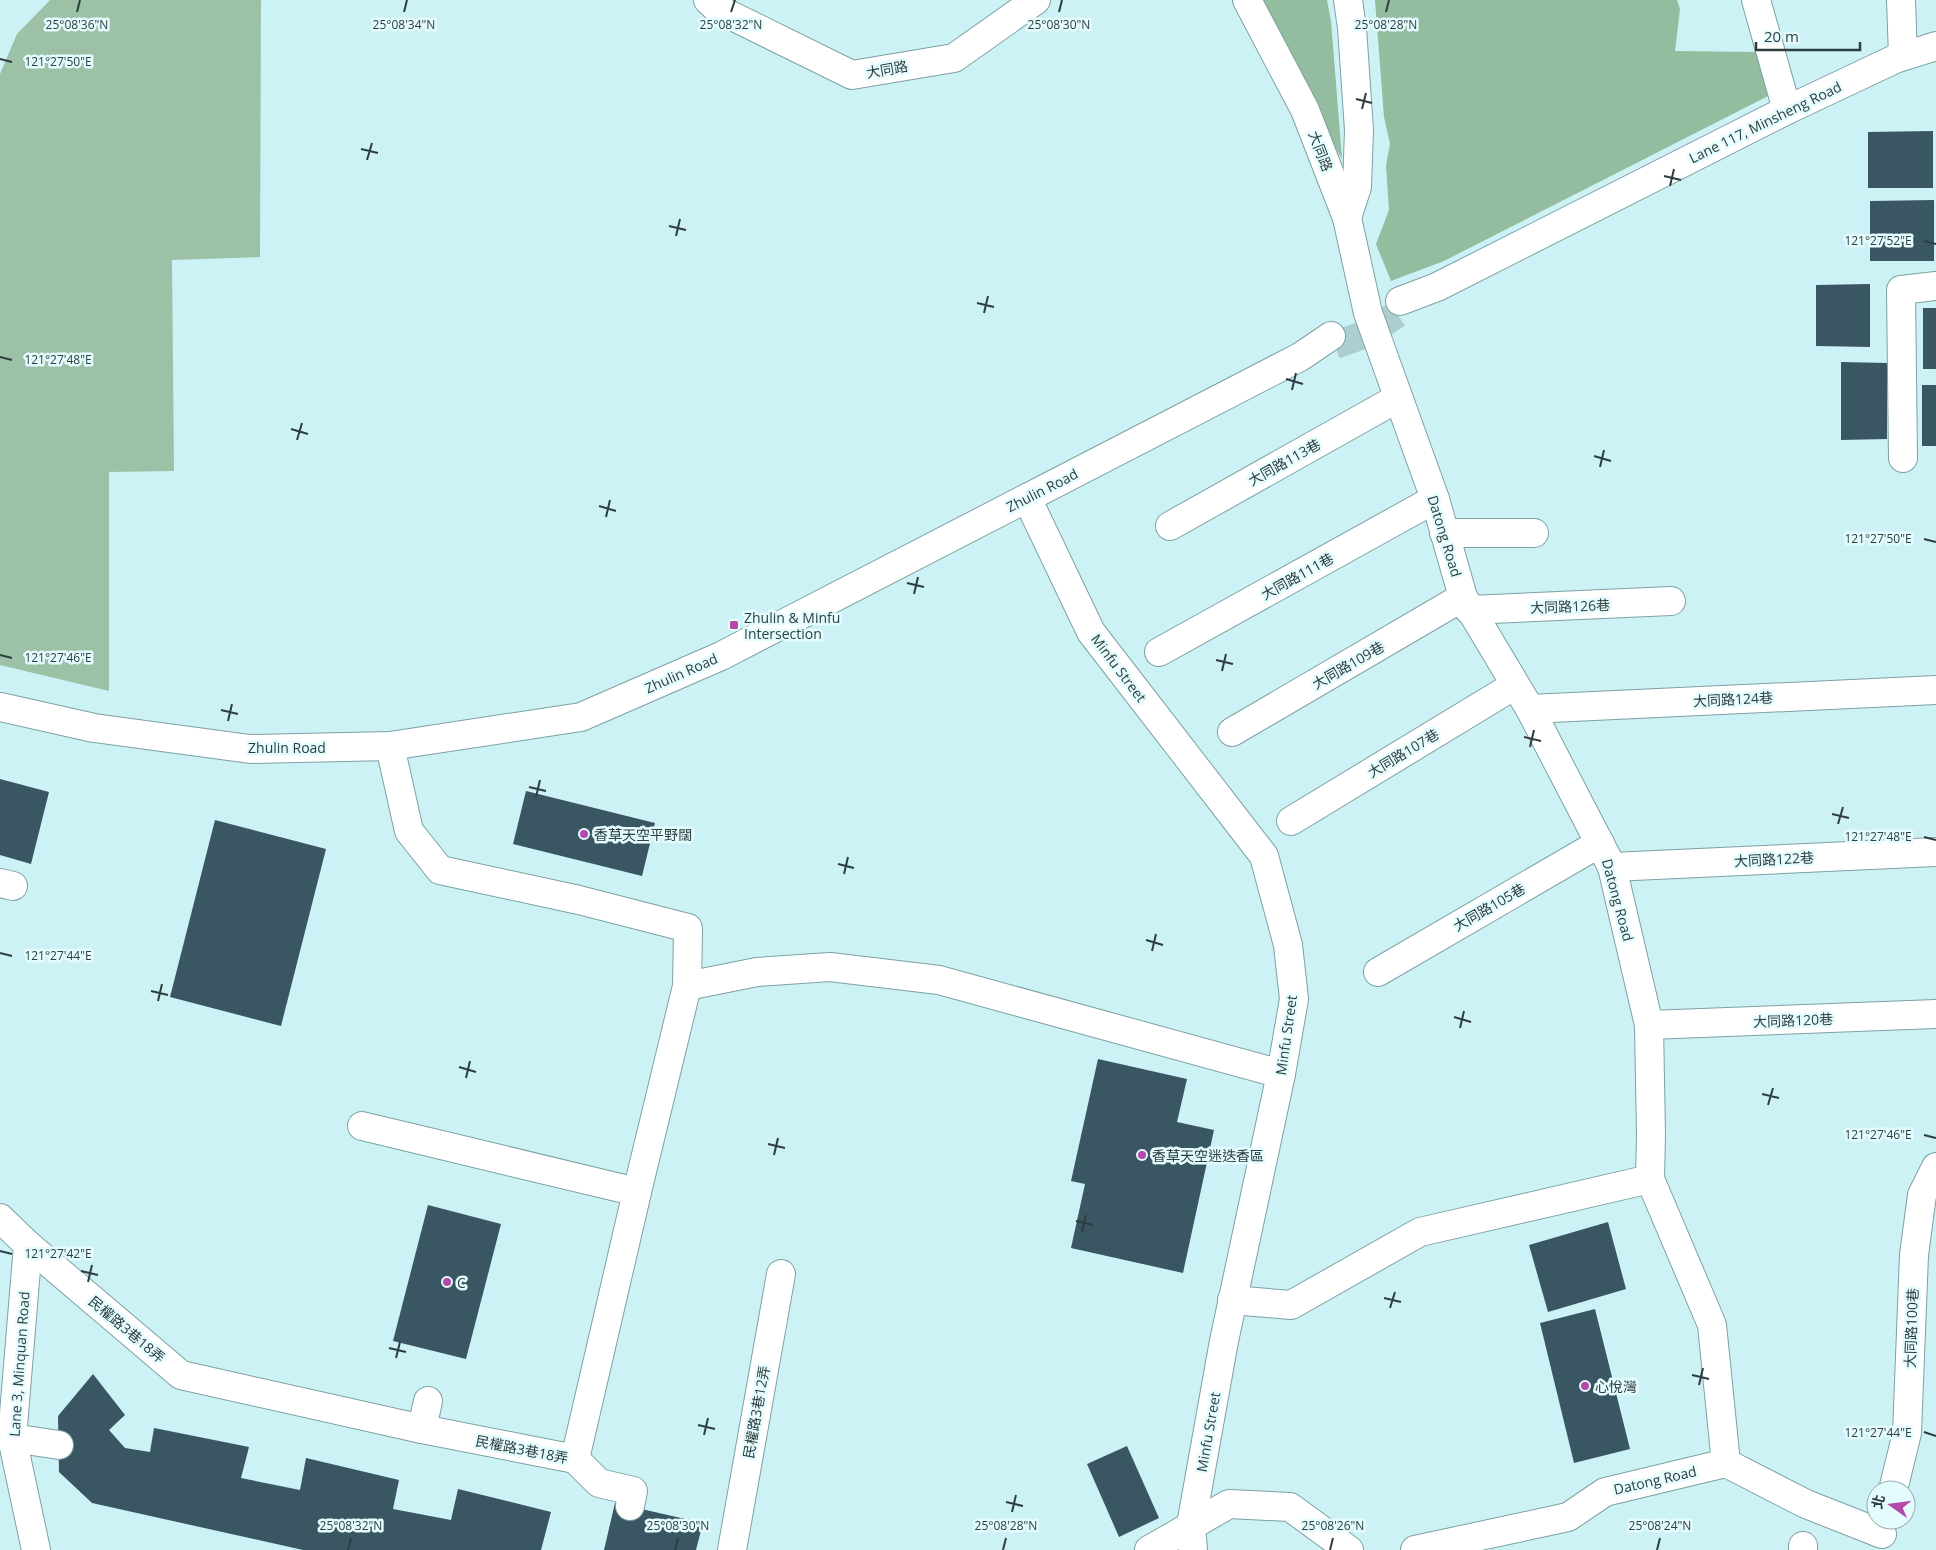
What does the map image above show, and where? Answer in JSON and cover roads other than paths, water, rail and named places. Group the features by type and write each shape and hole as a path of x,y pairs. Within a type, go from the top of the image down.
{"street":[{"name":"大同路","path":"708,0 718,9 852,75 954,58 1032,5 1036,0"},
{"name":"大同路","path":"1247,0 1305,110 1347,218"},
{"path":"1347,218 1357,187 1359,130 1352,28 1348,0"},
{"path":"1756,0 1787,110"},
{"path":"1901,0 1903,56"},
{"name":"Lane 117, Minsheng Road","path":"1402,306 1787,110 1903,56 1936,46"},
{"name":"Datong Road","path":"1347,218 1368,314 1434,499 1466,604 1530,709 1606,855 1649,1025 1650,1179 1712,1325 1726,1463 1605,1492 1568,1517 1415,1550"},
{"path":"1903,458 1902,290 1936,286"},
{"name":"Zhulin Road","path":"0,707 94,728 250,749 390,746 581,716 721,656 1333,340"},
{"name":"大同路113巷","path":"1170,526 1398,398"},
{"name":"Minfu Street","path":"1027,498 1091,632 1264,856 1288,945 1294,999 1281,1074 1232,1300 1192,1537"},
{"name":"大同路111巷","path":"1159,652 1434,499"},
{"path":"1444,533 1534,533"},
{"name":"大同路126巷","path":"1466,604 1671,601"},
{"name":"大同路109巷","path":"1232,732 1466,604"},
{"name":"大同路107巷","path":"1291,821 1515,685"},
{"name":"大同路124巷","path":"1530,709 1936,690"},
{"name":"民權路3巷18弄","path":"28,1245 181,1375 422,1429 575,1459 687,986 688,928 579,900 440,870 408,831 390,746"},
{"name":"大同路122巷","path":"1606,855 1936,852"},
{"name":"大同路105巷","path":"1378,972 1606,855"},
{"path":"687,986 757,972 830,967 939,980 1281,1074"},
{"name":"大同路120巷","path":"1649,1025 1936,1014"},
{"path":"362,1126 637,1192"},
{"name":"大同路100巷","path":"1896,1480 1908,1433 1914,1255 1922,1195 1936,1167"},
{"path":"1232,1300 1291,1306 1420,1232 1650,1179"},
{"path":"0,1218 28,1245 58,1247"},
{"name":"Lane 3, Minquan Road","path":"28,1245 12,1438 36,1550"},
{"name":"民權路3巷12弄","path":"732,1550 780,1274"},
{"path":"422,1429 428,1401"},
{"path":"12,1438 59,1445"},
{"path":"575,1459 599,1483 634,1491 630,1506"},
{"path":"1726,1463 1806,1504 1883,1535"},
{"path":"1149,1550 1192,1537 1229,1504 1290,1507 1348,1550"}],"tunnel":[{"path":"1335,345 1369,333 1403,310"}],"place":[{"name":"Zhulin & Minfu Intersection","path":"734,625"},
{"name":"香草天空平野闊","path":"584,834"},
{"name":"香草天空迷迭香區","path":"1142,1155"},
{"name":"C","path":"447,1282"},
{"name":"心悅灣","path":"1585,1386"}]}
